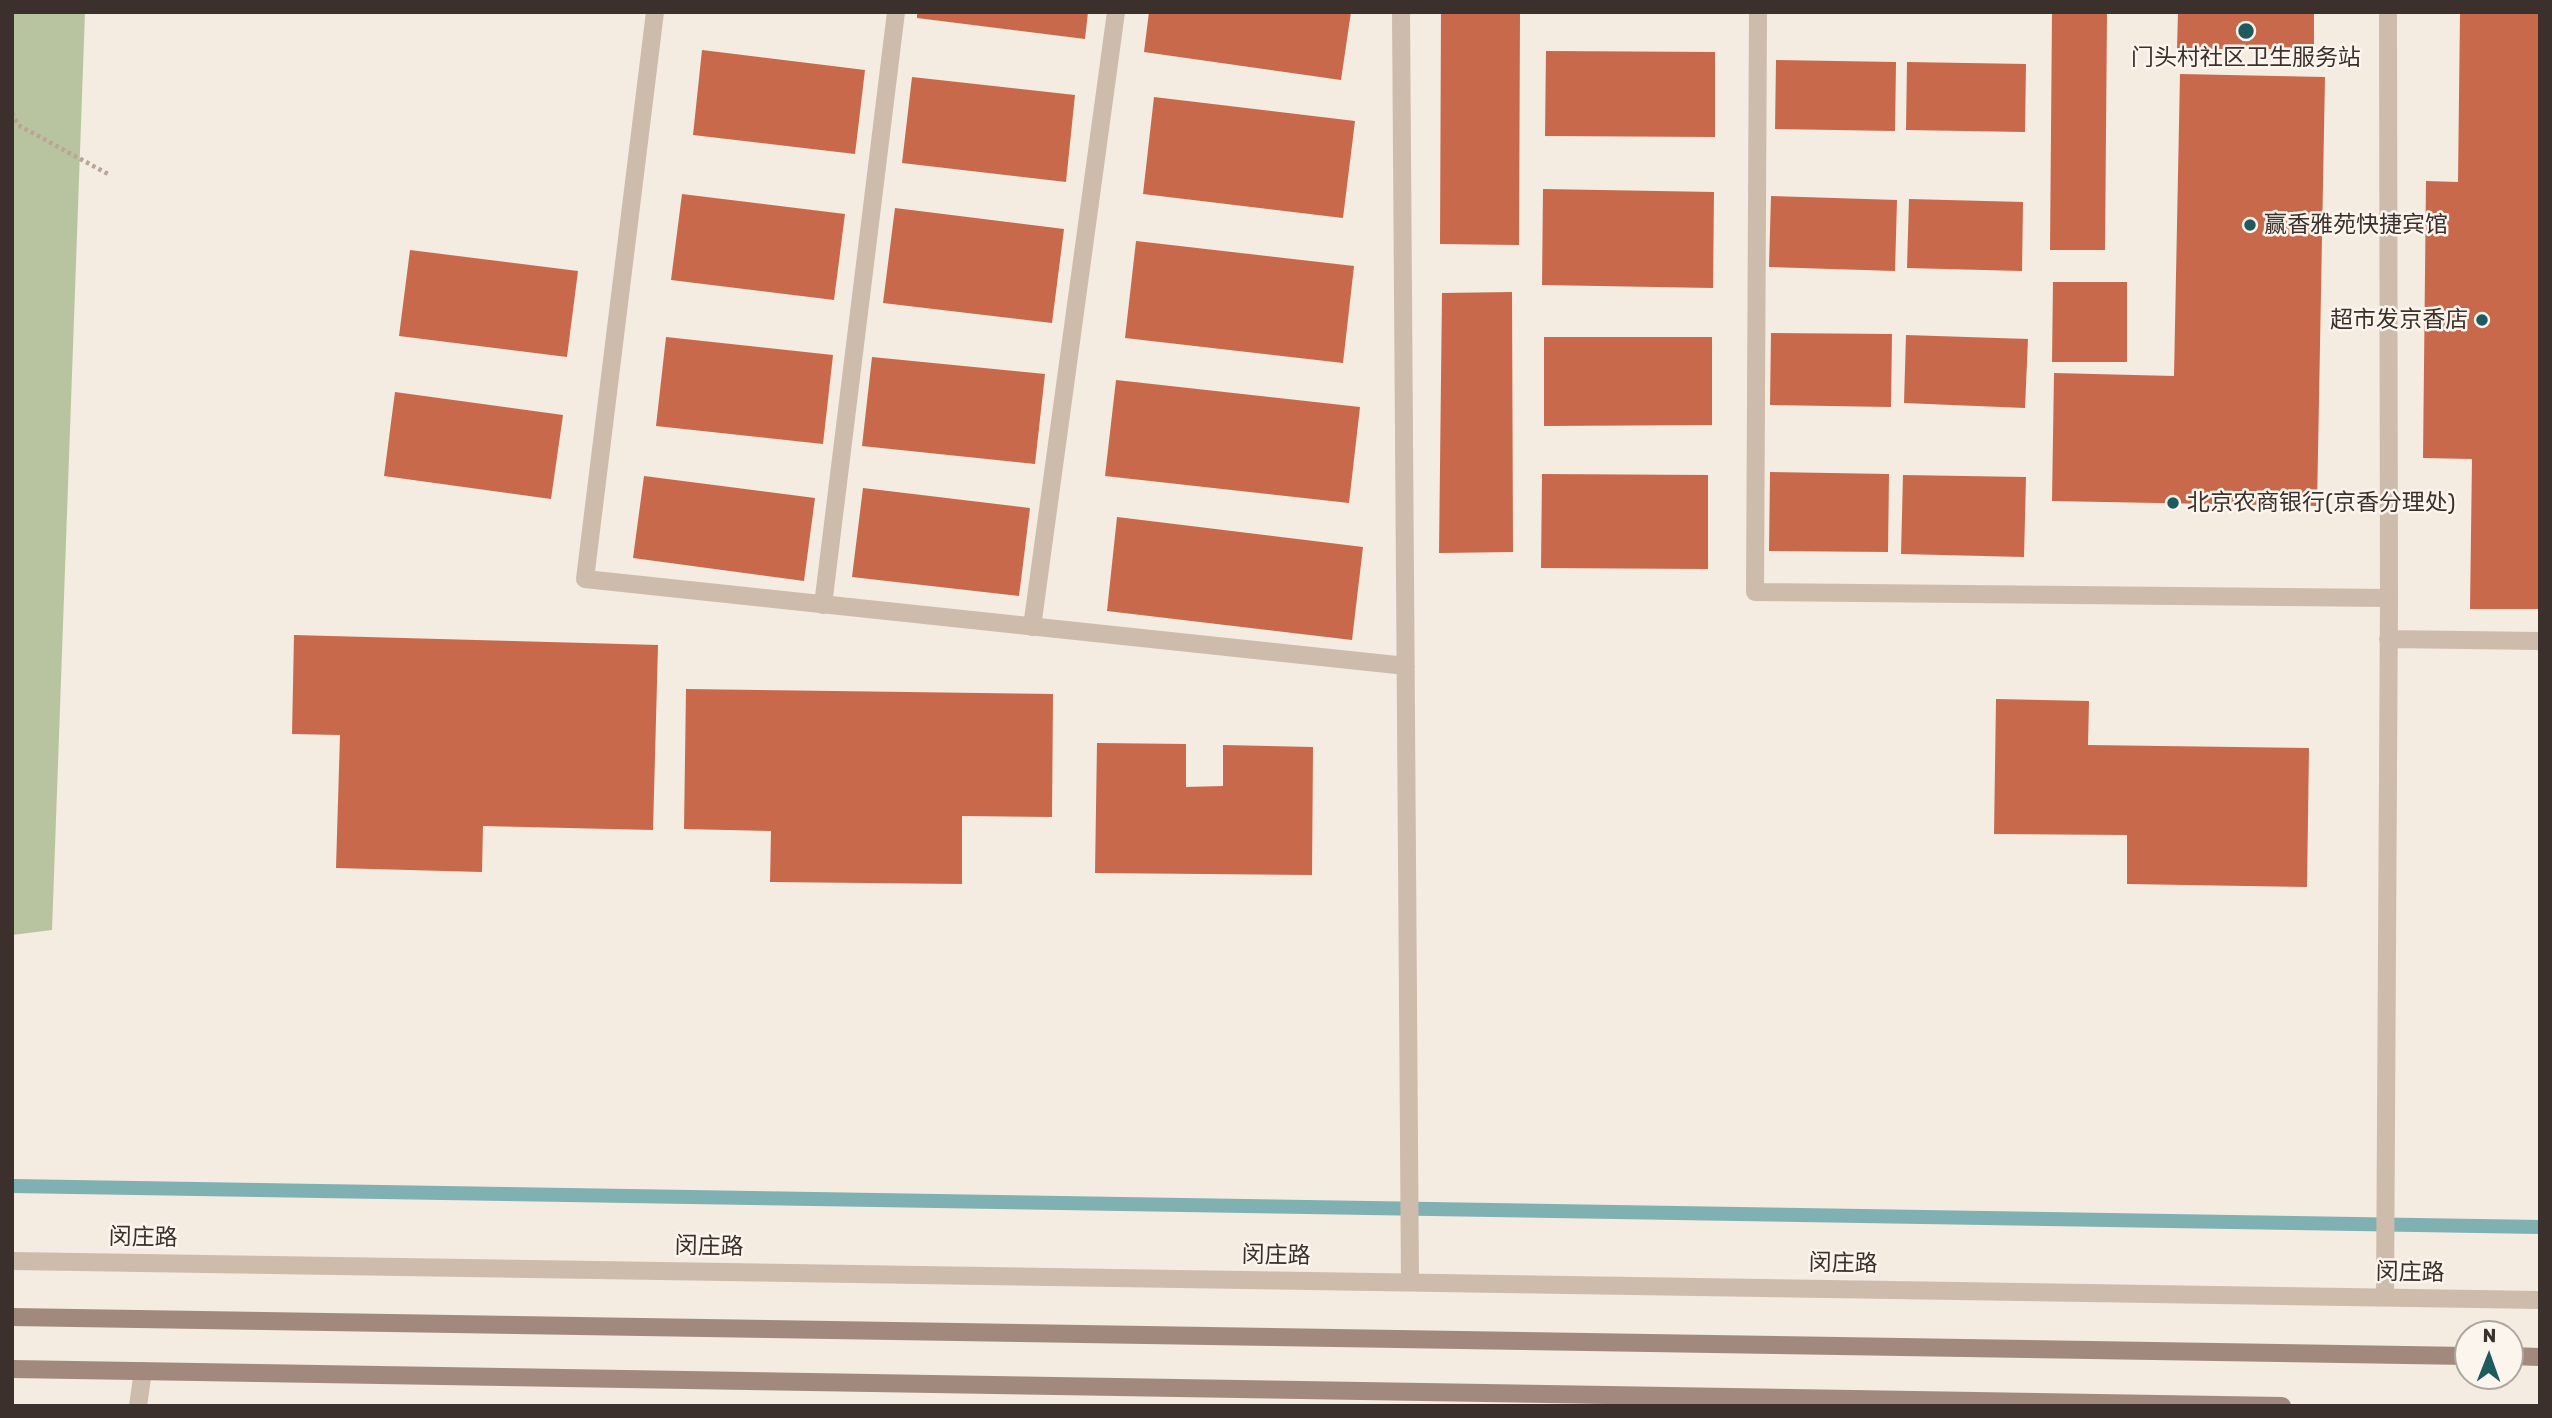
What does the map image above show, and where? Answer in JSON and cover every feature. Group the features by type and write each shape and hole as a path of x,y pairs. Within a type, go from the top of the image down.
{"main road":[{"path":"12,1317 2454,1356"},
{"path":"12,1369 2282,1406"}],"street":[{"path":"655,12 585,579 1406,666"},
{"path":"823,605 896,12"},
{"path":"1032,627 1116,12"},
{"path":"1401,12 1410,1282"},
{"path":"1758,12 1755,592 2389,598"},
{"path":"2385,1297 2389,598 2388,12"},
{"path":"2388,639 2540,641"},
{"name":"闵庄路","path":"12,1261 2540,1300"},
{"path":"138,1406 143,1371"}],"path":[{"path":"12,113 18,125 108,174"}],"green space":[{"path":"12,12 85,12 52,930 12,935"}],"building":[{"path":"917,12 1088,12 1085,39 917,18"},
{"path":"1149,12 1351,12 1341,80 1144,52"},
{"path":"1441,12 1520,12 1519,245 1440,244"},
{"path":"2052,12 2107,12 2105,250 2050,250"},
{"name":"门头村社区卫生服务站","path":"2178,12 2314,12 2314,49 2177,49"},
{"name":"超市发京香店","path":"2460,12 2540,12 2540,609 2470,609 2472,459 2423,458 2426,181 2458,182"},
{"path":"702,50 865,70 855,154 693,135"},
{"path":"1546,51 1715,52 1715,137 1545,136"},
{"path":"1776,60 1896,62 1895,131 1775,129"},
{"path":"1907,62 2026,64 2025,132 1906,130"},
{"name":"赢香雅苑快捷宾馆","path":"2180,74 2325,77 2317,506 2052,501 2054,373 2174,376"},
{"path":"912,77 1075,95 1066,182 902,163"},
{"path":"1154,97 1355,121 1343,218 1143,194"},
{"path":"1543,189 1714,192 1713,288 1542,285"},
{"path":"682,194 845,214 834,300 671,280"},
{"path":"1771,196 1897,200 1895,271 1769,267"},
{"path":"1909,199 2023,202 2022,271 1907,268"},
{"path":"895,208 1064,229 1052,323 883,303"},
{"path":"1136,241 1354,266 1343,363 1125,338"},
{"path":"410,250 578,271 567,357 399,336"},
{"path":"2053,282 2127,282 2127,362 2052,362"},
{"path":"1512,292 1513,552 1439,553 1442,293"},
{"path":"1771,333 1892,334 1891,407 1770,405"},
{"path":"1906,335 2028,339 2025,408 1904,403"},
{"path":"666,337 833,355 823,444 656,426"},
{"path":"1544,337 1712,337 1712,425 1544,426"},
{"path":"872,357 1045,374 1035,464 862,446"},
{"path":"1116,380 1360,407 1349,503 1105,476"},
{"path":"395,392 563,415 551,499 384,476"},
{"path":"1770,472 1889,474 1888,552 1769,551"},
{"path":"1542,474 1708,475 1708,569 1541,568"},
{"path":"1903,475 2026,477 2024,557 1901,554"},
{"path":"644,476 815,498 804,581 633,558"},
{"path":"863,488 1030,508 1019,596 852,577"},
{"path":"1117,517 1363,547 1352,640 1107,611"},
{"path":"294,635 658,645 653,830 483,826 482,872 336,868 340,735 292,734"},
{"path":"686,689 1053,694 1052,817 962,816 962,884 770,882 771,831 684,829"},
{"path":"1996,699 2089,701 2088,745 2309,748 2307,887 2127,884 2127,835 1994,834"},
{"path":"1097,743 1186,744 1186,787 1223,786 1223,745 1313,747 1312,875 1095,873"}],"waterway":[{"path":"12,1186 2540,1227"}],"place":[{"name":"门头村社区卫生服务站","path":"2246,31"},
{"name":"赢香雅苑快捷宾馆","path":"2250,225"},
{"name":"超市发京香店","path":"2482,320"},
{"name":"北京农商银行(京香分理处)","path":"2173,503"}]}
